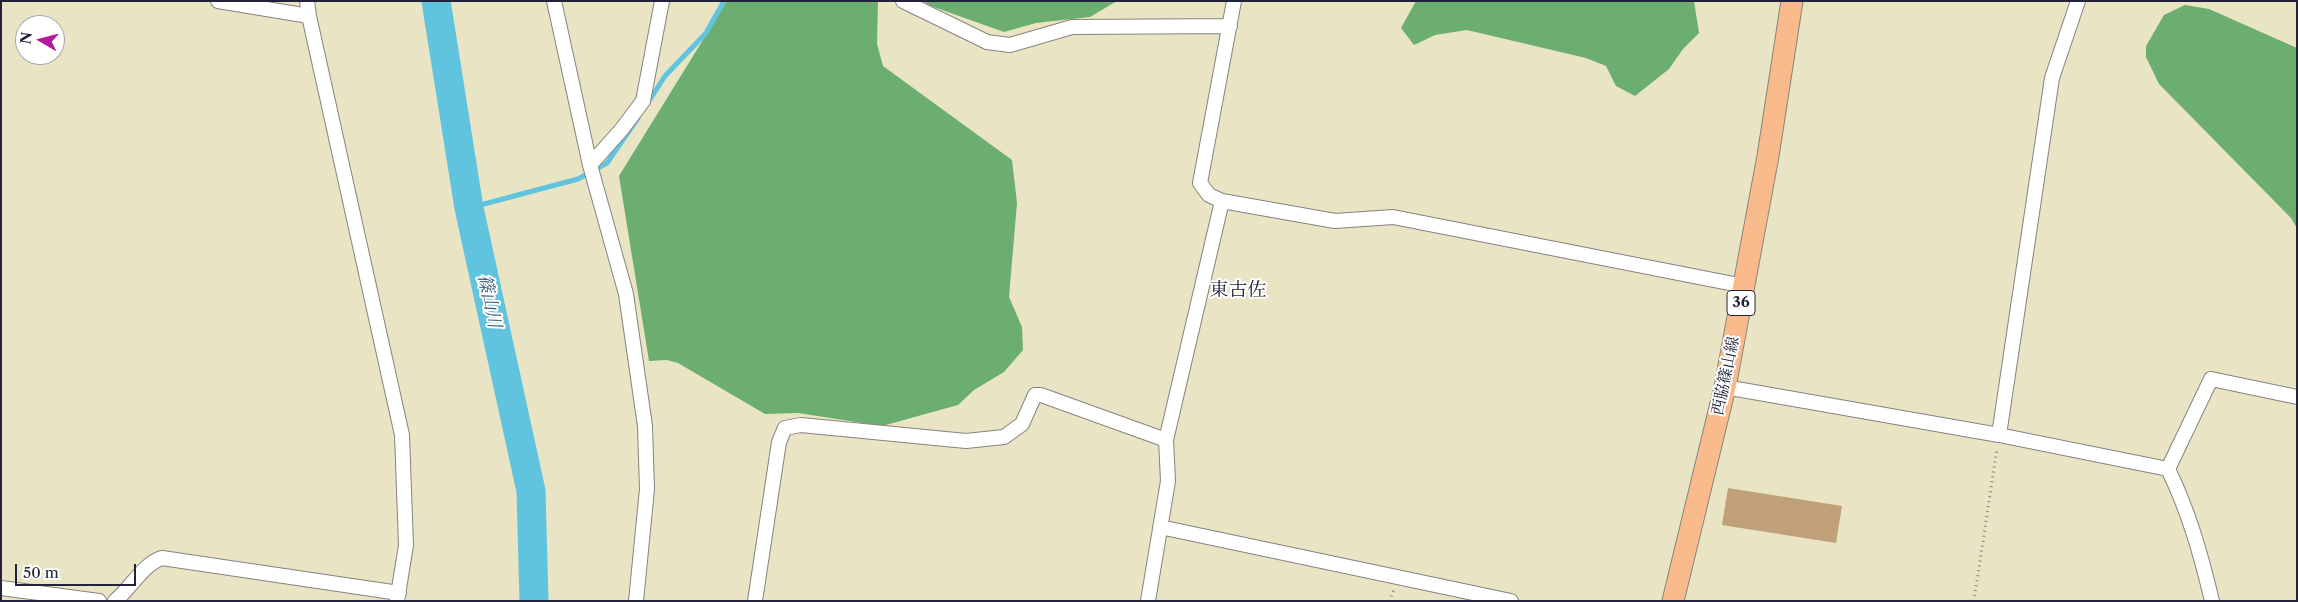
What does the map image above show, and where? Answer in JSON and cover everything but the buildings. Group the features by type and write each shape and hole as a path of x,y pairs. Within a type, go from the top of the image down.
{"main road":[{"name":"西脇篠山線","path":"1673,601 1724,387 1768,156 1792,1"}],"street":[{"path":"218,1 308,16"},
{"path":"115,601 127,591 153,561 162,558 398,597 406,545 402,435 308,16 307,1"},
{"path":"554,1 590,165 626,294 645,426 647,489 636,601"},
{"path":"590,165 622,129 643,101 662,1"},
{"path":"903,1 987,42 1010,45 1072,27 1230,26"},
{"path":"1234,1 1200,183 1209,195 1222,201 1335,221 1393,217 1744,286"},
{"path":"1999,434 2052,78 2078,1"},
{"path":"1148,601 1168,481 1166,440 1222,201"},
{"path":"2168,470 2211,379 2297,397"},
{"path":"1724,387 1999,434 2168,470"},
{"path":"755,601 779,442 785,428 801,425 966,441 1004,437 1022,424 1035,395 1041,394 1166,440"},
{"path":"2168,470 2181,495 2197,537 2212,601"},
{"path":"1160,527 1511,601"},
{"path":"1,588 99,601"}],"path":[{"path":"1974,601 1999,434"}],"green space":[{"path":"727,1 878,1 877,44 883,66 1012,160 1017,203 1009,297 1022,327 1023,350 1004,372 974,390 958,405 882,426 798,413 765,414 678,363 667,360 649,361 619,176"},
{"path":"923,1 1117,1 1090,17 1036,23 1004,32 931,6"},
{"path":"1416,1 1694,1 1699,33 1683,49 1669,69 1635,96 1616,86 1606,66 1586,58 1467,30 1435,35 1414,45 1401,28"},
{"path":"2185,5 2209,9 2297,48 2297,228 2291,218 2159,84 2146,57 2146,46 2164,15"}],"waterway":[{"name":"篠山川","path":"436,1 469,208 531,491 534,601"},
{"path":"647,104 665,76 706,33 724,1"},
{"path":"469,208 578,179 607,163 638,118"}],"district":[{"name":"東古佐","path":"1238,291"}]}
